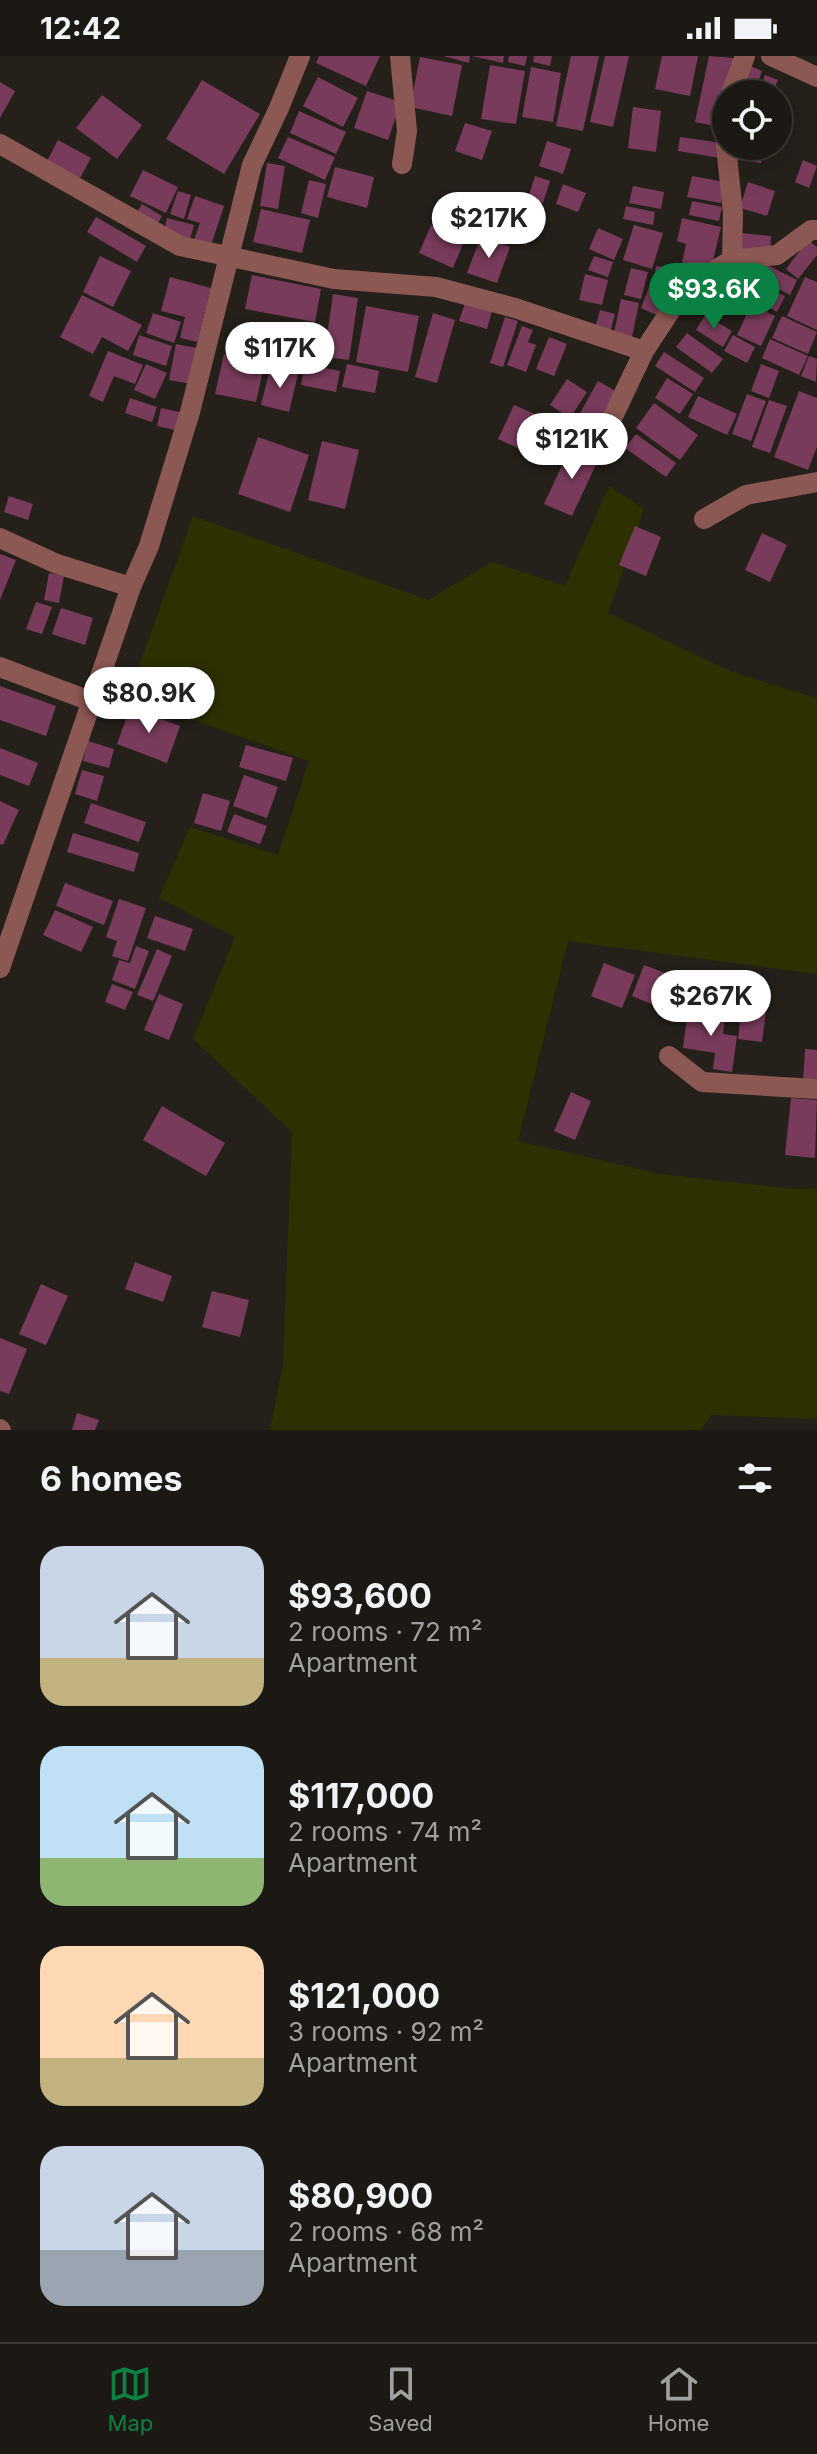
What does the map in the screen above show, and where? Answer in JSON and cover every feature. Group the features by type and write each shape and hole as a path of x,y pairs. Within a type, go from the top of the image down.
{"street":[{"path":"0,968 5,937 93,702 131,587 149,546 190,412 252,165 300,56"},
{"path":"400,56 407,131 402,164"},
{"path":"736,80 745,56"},
{"path":"771,56 817,77"},
{"path":"0,144 180,246 334,279 436,287 515,308 644,351"},
{"path":"728,160 733,213 732,260"},
{"path":"608,427 644,351 686,287 732,260 777,255 811,230 817,230"},
{"path":"704,519 746,495 817,482"},
{"path":"0,538 57,564 131,587"},
{"path":"0,667 93,702"},
{"path":"669,1056 702,1082 817,1089"}],"green space":[{"path":"609,486 644,509 608,613 732,672 817,698 817,974 568,941 518,1141 660,1174 793,1189 817,1188 817,1419 711,1415 701,1430 270,1430 283,1364 292,1132 193,1039 235,937 159,898 190,827 278,855 309,761 128,697 193,516 428,600 492,562 565,586"}],"building":[{"path":"319,56 380,56 366,86 316,63"},
{"path":"443,56 470,56 469,63"},
{"path":"472,56 504,56 503,63"},
{"path":"509,56 527,56 525,66 508,62"},
{"path":"534,56 552,56 550,66 533,62"},
{"path":"571,56 599,56 583,131 556,126"},
{"path":"605,56 629,56 613,127 590,122"},
{"path":"662,56 698,56 690,96 655,89"},
{"path":"709,56 734,58 730,80 712,80 712,125 695,122"},
{"path":"420,57 462,65 452,116 410,107"},
{"path":"490,65 525,71 516,124 481,119"},
{"path":"748,65 762,71 759,80 742,80"},
{"path":"531,67 561,73 553,122 522,117"},
{"path":"318,77 358,98 343,127 303,106"},
{"path":"202,80 260,114 224,174 166,139"},
{"path":"0,82 15,91 0,118"},
{"path":"367,91 401,102 388,140 354,128"},
{"path":"102,95 142,125 117,159 76,128"},
{"path":"633,107 661,111 656,152 628,148"},
{"path":"299,111 346,132 336,154 290,133"},
{"path":"465,123 492,131 482,160 455,151"},
{"path":"288,137 335,157 325,180 278,158"},
{"path":"680,137 712,142 712,157 678,151"},
{"path":"58,140 91,158 80,178 47,161"},
{"path":"547,141 571,149 563,174 539,166"},
{"path":"803,160 817,166 809,188 795,182"},
{"path":"267,163 285,166 278,209 260,206"},
{"path":"335,167 374,177 367,208 327,197"},
{"path":"143,170 178,187 166,213 130,196"},
{"path":"535,176 550,181 543,203 528,198"},
{"path":"692,176 725,182 721,203 687,197"},
{"path":"309,180 326,184 318,218 301,213"},
{"path":"748,182 775,191 767,216 740,208"},
{"path":"563,184 586,193 578,212 556,204"},
{"path":"633,186 664,192 661,209 629,203"},
{"path":"178,191 191,195 184,219 170,214"},
{"path":"195,196 224,206 211,245 194,240 200,223 187,219"},
{"path":"692,201 722,207 719,221 689,215"},
{"path":"482,203 535,223 526,245 474,226"},
{"path":"142,204 162,216 156,227 135,215"},
{"path":"453,206 473,214 465,232 445,224"},
{"path":"626,206 655,212 653,225 623,219"},
{"path":"261,209 310,220 302,253 253,242"},
{"path":"96,217 146,246 137,262 87,232"},
{"path":"167,218 194,225 190,239 164,232"},
{"path":"682,218 721,227 711,269 682,263 686,244 677,241"},
{"path":"431,225 465,239 453,268 419,253"},
{"path":"634,225 663,233 652,269 623,260"},
{"path":"598,228 623,239 614,260 589,249"},
{"path":"740,233 771,236 770,254 739,251"},
{"path":"481,236 510,247 497,283 467,273"},
{"path":"808,240 817,247 817,255 798,279 786,269"},
{"path":"100,256 131,271 113,307 83,292"},
{"path":"594,256 613,262 608,277 588,270"},
{"path":"765,264 797,280 790,295 758,278"},
{"path":"656,266 672,268 670,282 654,280"},
{"path":"631,268 648,272 641,299 624,295"},
{"path":"585,274 608,280 602,305 579,300"},
{"path":"252,275 321,289 315,322 245,309"},
{"path":"170,277 211,288 197,342 180,338 185,317 161,311"},
{"path":"805,277 817,282 817,330 787,316"},
{"path":"758,283 785,296 777,312 750,298"},
{"path":"650,285 669,293 659,316 641,308"},
{"path":"333,294 358,298 349,360 324,357"},
{"path":"82,295 142,325 128,351 102,337 93,354 60,337"},
{"path":"621,299 639,303 632,337 614,333"},
{"path":"465,303 492,311 487,329 459,321"},
{"path":"751,305 775,316 761,346 737,335"},
{"path":"366,306 419,316 408,372 356,362"},
{"path":"600,310 615,314 609,336 594,332"},
{"path":"153,313 181,322 174,343 146,333"},
{"path":"433,313 455,320 437,383 415,377"},
{"path":"705,315 732,331 723,347 696,330"},
{"path":"782,316 817,332 808,354 772,338"},
{"path":"505,317 518,321 503,367 490,363"},
{"path":"522,326 533,330 528,342 536,345 526,372 507,365"},
{"path":"687,333 723,359 712,373 676,347"},
{"path":"139,335 172,346 166,366 133,355"},
{"path":"733,335 755,347 747,363 724,351"},
{"path":"549,337 567,344 554,376 536,369"},
{"path":"770,339 808,356 799,375 762,358"},
{"path":"176,344 197,348 191,384 169,380"},
{"path":"108,351 143,365 135,384 114,376 103,402 89,396"},
{"path":"664,352 704,378 695,392 655,366"},
{"path":"224,354 265,362 256,402 215,394"},
{"path":"809,356 817,359 816,382 801,376"},
{"path":"146,364 167,373 155,399 134,390"},
{"path":"305,364 340,371 336,392 301,385"},
{"path":"347,364 379,371 375,393 342,387"},
{"path":"761,364 779,371 769,398 751,391"},
{"path":"270,368 298,374 289,412 261,405"},
{"path":"667,378 693,394 680,414 655,398"},
{"path":"567,379 587,392 570,418 550,405"},
{"path":"598,381 617,392 598,426 579,415"},
{"path":"799,391 817,398 817,447 808,470 774,457"},
{"path":"747,394 766,401 751,441 732,434"},
{"path":"698,396 737,414 727,435 688,417"},
{"path":"130,398 157,407 152,422 125,413"},
{"path":"769,400 787,406 770,453 752,447"},
{"path":"654,403 698,435 680,460 636,428"},
{"path":"514,405 544,418 529,453 498,439"},
{"path":"161,408 184,413 179,431 157,426"},
{"path":"636,434 676,463 666,477 625,448"},
{"path":"258,437 309,455 290,512 238,494"},
{"path":"322,441 359,450 345,509 308,500"},
{"path":"571,446 599,458 572,516 544,504"},
{"path":"9,496 33,504 28,520 4,512"},
{"path":"635,526 661,537 646,576 619,565"},
{"path":"762,533 787,545 770,582 745,570"},
{"path":"0,554 16,560 0,600"},
{"path":"49,573 64,576 59,603 44,600"},
{"path":"36,602 52,607 42,634 26,629"},
{"path":"61,608 93,618 85,645 52,634"},
{"path":"0,686 56,706 46,736 0,720"},
{"path":"130,708 180,726 167,763 117,744"},
{"path":"88,741 114,749 109,768 83,761"},
{"path":"246,745 293,758 286,781 239,767"},
{"path":"0,748 38,763 29,786 0,775"},
{"path":"82,770 104,776 97,801 75,794"},
{"path":"244,775 278,787 267,818 233,806"},
{"path":"203,793 230,801 221,831 194,823"},
{"path":"0,801 19,810 3,845 0,844"},
{"path":"91,803 146,822 139,842 84,823"},
{"path":"234,814 267,826 260,844 227,832"},
{"path":"73,833 139,853 134,872 67,852"},
{"path":"65,883 113,901 104,925 56,906"},
{"path":"119,899 146,908 128,961 112,956 117,941 106,937"},
{"path":"55,910 93,927 81,952 43,935"},
{"path":"155,916 193,929 185,951 147,938"},
{"path":"136,946 149,951 135,989 112,980 119,960 130,963"},
{"path":"157,949 172,956 153,1001 137,995"},
{"path":"604,963 635,975 622,1008 591,996"},
{"path":"644,965 683,980 671,1012 632,996"},
{"path":"112,984 133,992 125,1010 105,1002"},
{"path":"159,994 183,1004 169,1040 144,1030"},
{"path":"742,1001 767,1003 762,1042 738,1039"},
{"path":"688,1010 725,1016 723,1034 737,1036 732,1072 713,1069 715,1053 683,1048"},
{"path":"805,1049 817,1050 817,1084 803,1083"},
{"path":"571,1092 591,1101 575,1140 554,1131"},
{"path":"791,1098 817,1100 815,1158 785,1155"},
{"path":"162,1106 225,1143 206,1176 143,1140"},
{"path":"135,1262 172,1276 163,1302 125,1289"},
{"path":"41,1284 68,1296 46,1345 19,1334"},
{"path":"212,1291 249,1300 240,1337 202,1327"},
{"path":"0,1338 27,1349 9,1394 0,1391"},
{"path":"77,1413 99,1420 95,1430 72,1430"}]}
